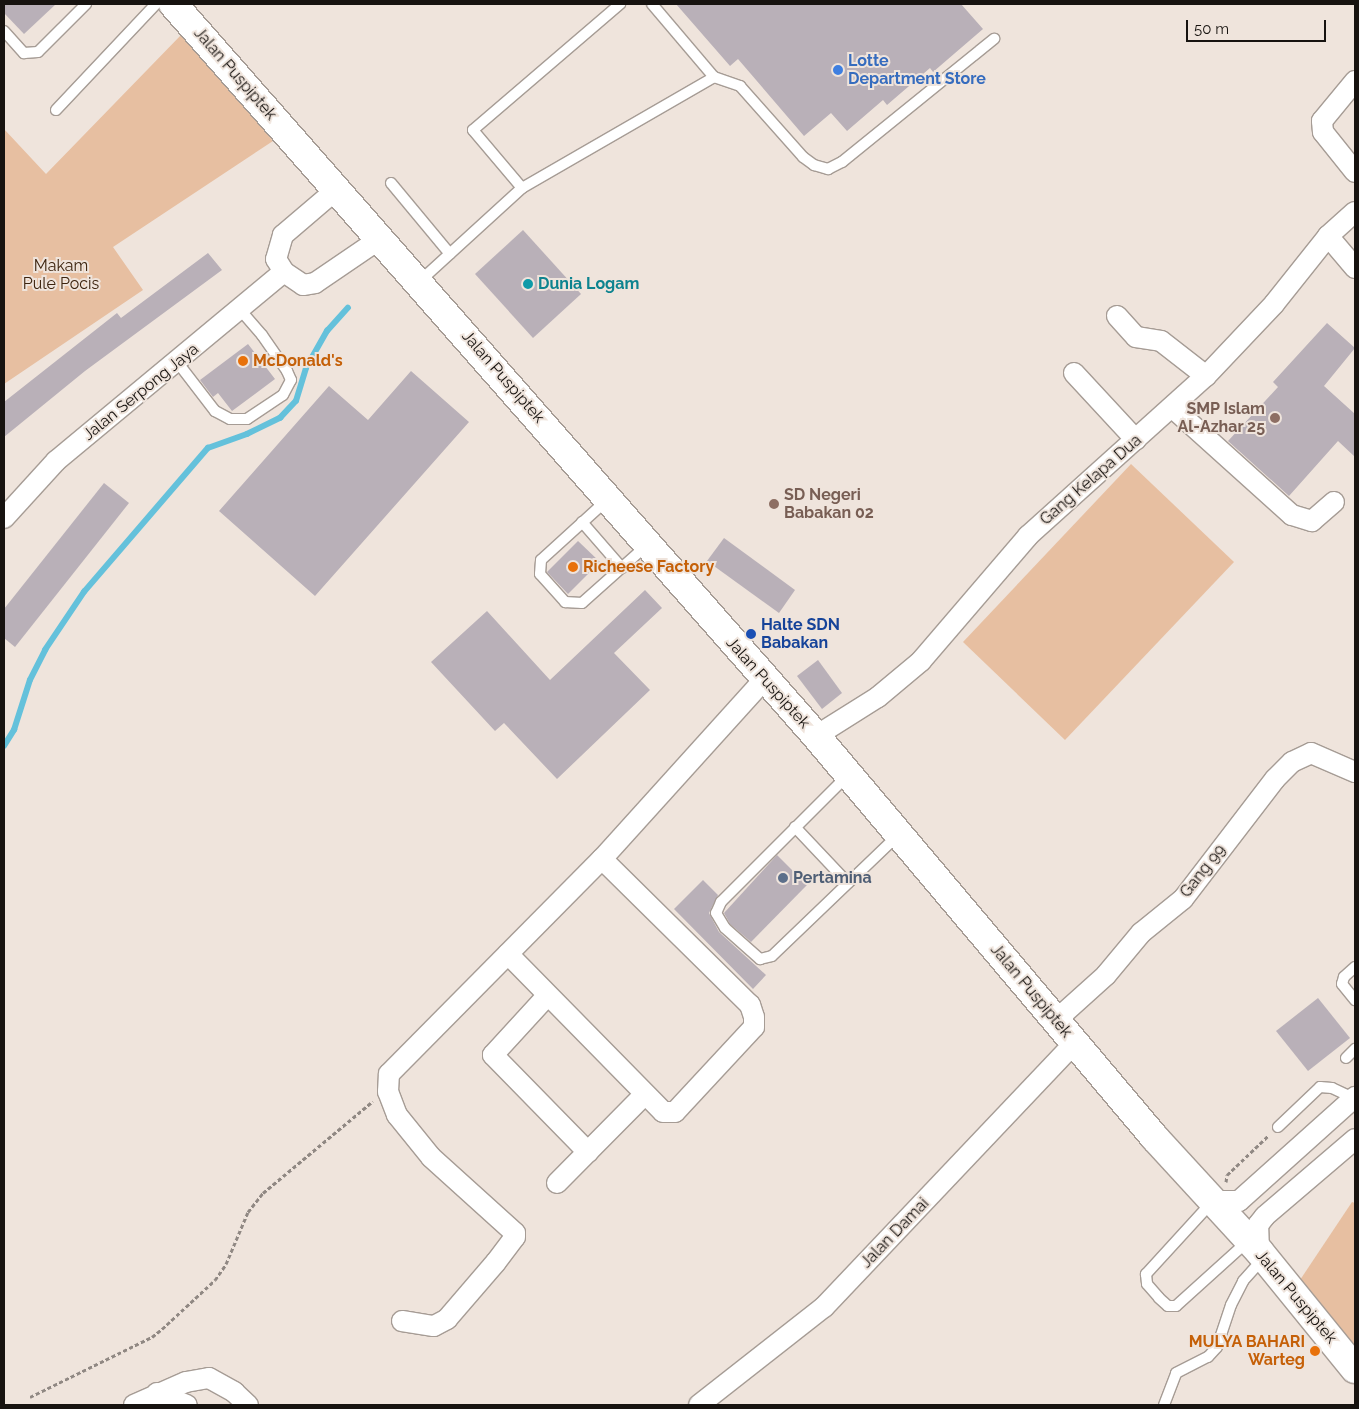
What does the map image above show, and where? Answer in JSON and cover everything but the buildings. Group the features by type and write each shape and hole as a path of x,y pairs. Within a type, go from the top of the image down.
{"main road":[{"name":"Jalan Puspiptek","path":"173,4 420,281 764,680 816,736 1074,1044 1257,1250 1355,1368"}],"street":[{"path":"1355,81 1322,121 1324,132 1355,172"},
{"path":"337,189 283,235 276,259 284,272 303,285 314,283 382,238"},
{"name":"Gang Kelapa Dua","path":"816,736 878,697 921,660 1028,536 1173,408 1206,376 1274,304 1328,236 1355,212"},
{"path":"1328,236 1355,268"},
{"name":"Jalan Serpong Jaya","path":"4,518 56,460 178,363 284,272"},
{"path":"1117,316 1136,337 1162,341 1206,376"},
{"path":"1074,373 1136,440"},
{"path":"1173,408 1292,515 1312,521 1334,502"},
{"path":"402,1321 434,1326 447,1319 515,1238 515,1233 431,1157 397,1115 388,1092 387,1079 392,1070 602,859 764,680"},
{"name":"Gang 99","path":"1055,1021 1106,975 1141,933 1183,899 1292,762 1311,752 1355,772"},
{"path":"508,954 547,996 663,1112 675,1112 754,1027 755,1022 750,1005 602,859"},
{"path":"547,996 493,1055 588,1152"},
{"name":"Jalan Damai","path":"699,1405 824,1307 1074,1044"},
{"path":"557,1183 646,1094"},
{"path":"1213,1201 1240,1200 1354,1098"},
{"path":"1257,1250 1258,1225 1264,1216 1354,1144"},
{"path":"134,1405 156,1393 186,1382 209,1378 234,1392 248,1405"},
{"path":"156,1393 187,1405"}],"lane":[{"path":"4,31 24,53 38,52 86,4"},
{"path":"56,110 156,4"},
{"path":"522,188 473,130 620,4"},
{"path":"652,4 714,77 740,86 803,157 814,165 828,169 842,162 994,39"},
{"path":"420,281 522,188 714,77"},
{"path":"391,183 450,254"},
{"path":"178,363 215,411 230,419 247,420 283,395 290,380 287,371 262,335 239,309"},
{"path":"608,499 542,560 540,574 565,602 574,604 587,600 647,544"},
{"path":"582,522 622,568"},
{"path":"848,774 716,908 717,918 725,928 760,959 772,956 899,834"},
{"path":"795,827 848,884"},
{"path":"1355,967 1344,977 1342,984 1355,1000"},
{"path":"1346,1058 1355,1049"},
{"path":"1278,1127 1320,1087 1332,1088 1354,1098"},
{"path":"1213,1201 1146,1274 1147,1284 1159,1298 1168,1306 1176,1306 1257,1250"},
{"path":"1164,1405 1176,1373 1208,1356 1217,1347 1231,1304 1257,1250"}],"path":[{"path":"30,1396 152,1337 162,1329 215,1280 226,1264 248,1212 263,1193 359,1109 388,1092"},
{"path":"1240,1200 1226,1183 1227,1176 1278,1127"}],"green space":[{"name":"Makam Pule Pocis","path":"182,34 273,141 113,247 143,290 4,384 4,129 46,174"},
{"path":"1131,464 1234,562 1065,740 963,642"},
{"path":"1352,1202 1355,1203 1355,1349 1346,1357 1300,1280"}],"waterway":[{"path":"4,746 14,730 30,680 45,650 84,592 208,448 247,434 280,418 296,401 306,368 327,331 348,308"}],"place":[{"name":"Lotte Department Store","path":"838,70"},
{"name":"Dunia Logam","path":"528,284"},
{"name":"McDonald's","path":"243,361"},
{"name":"SMP Islam Al-Azhar 25","path":"1275,418"},
{"name":"SD Negeri Babakan 02","path":"774,504"},
{"name":"Richeese Factory","path":"573,567"},
{"name":"Halte SDN Babakan","path":"751,634"},
{"name":"Pertamina","path":"783,878"},
{"name":"MULYA BAHARI Warteg","path":"1315,1351"}]}
